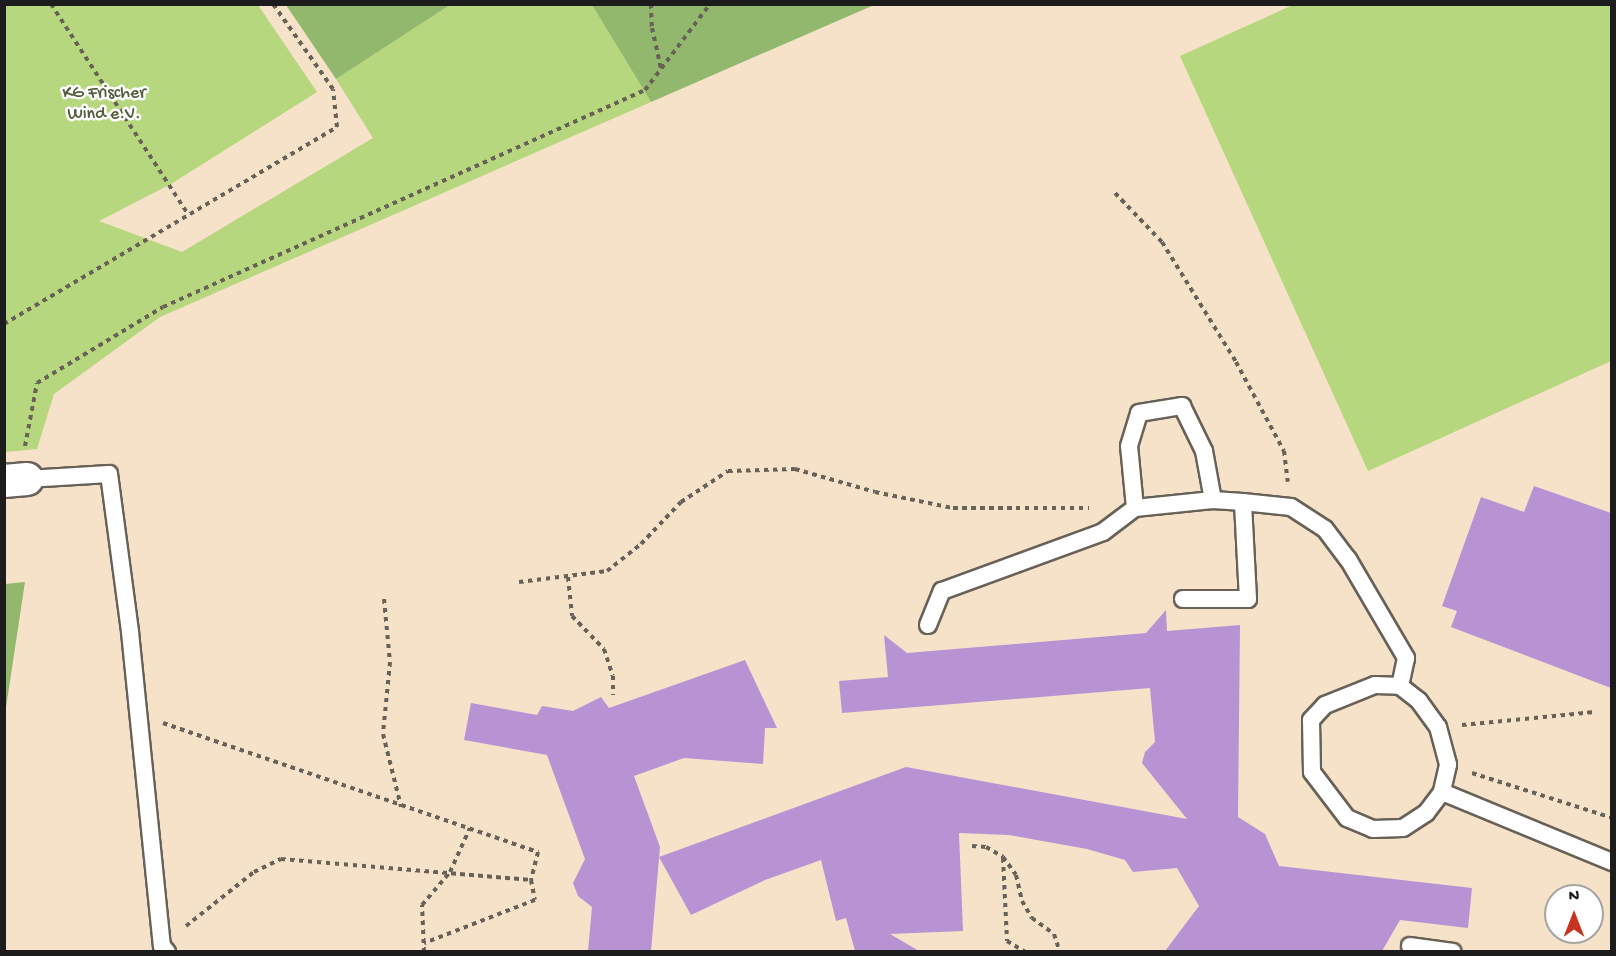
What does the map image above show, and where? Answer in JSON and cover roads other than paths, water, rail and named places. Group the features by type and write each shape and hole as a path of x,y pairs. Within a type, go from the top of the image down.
{"lane":[{"path":"1135,508 1129,446 1139,412 1182,406 1204,451 1213,500"},
{"path":"17,480 109,474 165,948"},
{"path":"928,625 942,591 1103,532 1135,508 1213,500 1292,507 1325,529 1348,559 1406,658 1400,686"},
{"path":"1183,599 1248,599 1243,502"},
{"path":"1375,685 1400,686 1419,701 1438,727 1448,765 1442,792 1426,813 1403,828 1373,829 1347,818 1312,772 1311,720 1325,705 1375,685"},
{"path":"1442,792 1611,862"},
{"path":"1410,946 1453,951"}],"park label":[{"name":"KG Frischer Wind e.V.","path":"104,106"}]}
